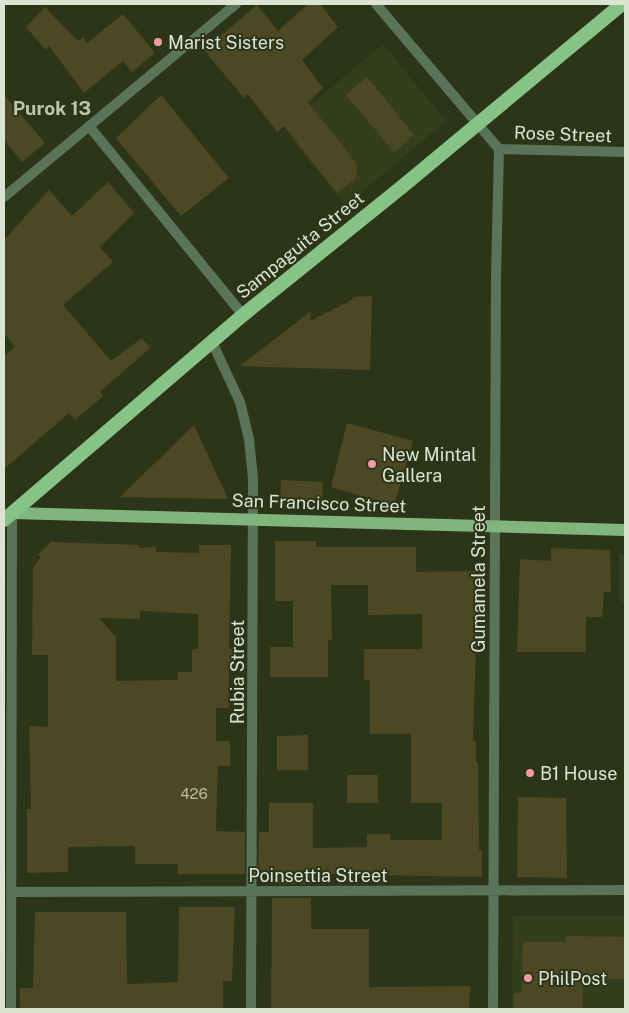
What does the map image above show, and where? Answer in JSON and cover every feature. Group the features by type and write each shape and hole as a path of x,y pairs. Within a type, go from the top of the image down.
{"highway":[{"name":"Sampaguita Street","path":"8,516 243,315 622,4"}],"main road":[{"name":"San Francisco Street","path":"8,516 253,518 625,530"}],"street":[{"path":"4,197 236,4"},
{"path":"376,4 499,148"},
{"path":"89,126 243,315"},
{"name":"Rose Street","path":"499,148 625,152"},
{"name":"Gumamela Street","path":"493,1009 499,148"},
{"name":"Rubia Street","path":"212,342 240,402 249,439 253,518 252,1009"},
{"path":"8,516 11,1009"},
{"name":"Poinsettia Street","path":"11,892 625,890"}],"shaded area":[{"path":"383,44 446,121 346,205 289,136 314,114 308,107"},
{"path":"619,554 625,554 625,606 619,600"},
{"path":"513,916 625,916 625,1009 512,1009"}],"building":[{"path":"308,4 320,4 338,27 302,60 323,88 308,102 357,164 356,178 337,193 284,126 277,132 248,94 244,98 204,50 257,5 278,31"},
{"path":"45,7 78,41 83,37 87,43 123,14 155,53 132,72 123,61 84,93 49,46 46,50 26,27"},
{"path":"367,77 414,135 394,152 346,95"},
{"path":"4,95 45,143 22,162 4,140"},
{"path":"161,95 229,178 181,216 116,138"},
{"path":"108,182 134,213 100,247 113,262 63,305 111,361 142,338 150,348 100,392 103,396 75,420 69,413 4,469 4,356 15,347 4,333 4,240 49,190 72,216"},
{"path":"372,296 370,370 240,366 311,311 310,321 352,300 353,297"},
{"name":"New Mintal Gallera","path":"347,423 413,441 394,505 331,487"},
{"path":"194,425 228,499 120,497"},
{"path":"281,480 323,482 322,505 280,503"},
{"path":"275,541 316,541 316,547 416,547 416,572 480,571 480,645 476,645 473,741 476,741 476,762 478,762 479,850 482,850 482,877 313,874 311,884 272,884 270,874 258,874 259,832 269,832 269,803 313,803 313,848 367,847 367,834 390,834 390,840 442,840 442,803 411,803 411,734 370,734 370,680 364,680 364,649 422,649 422,614 368,615 368,585 331,585 332,640 328,640 328,677 270,677 270,647 293,647 293,601 275,601"},
{"path":"51,542 139,545 139,548 156,547 156,552 199,553 199,545 231,545 229,649 234,649 233,671 229,671 229,708 216,708 216,741 230,741 230,766 218,766 216,831 245,832 245,874 178,874 178,864 135,864 135,846 68,847 68,872 27,873 27,809 31,809 29,726 48,727 48,655 32,655 33,568 41,557 38,554","holes":["140,611 198,614 198,649 192,649 192,672 178,672 178,680 116,681 116,637 99,618 140,619"]},
{"path":"551,548 610,550 611,592 604,592 602,617 586,617 586,652 517,652 520,559 551,561"},
{"path":"308,735 308,770 277,770 277,736"},
{"path":"347,775 378,775 378,803 347,803"},
{"path":"518,797 566,798 567,878 517,877"},
{"path":"272,898 311,898 311,929 369,929 369,987 470,986 469,1009 271,1009"},
{"path":"179,907 235,907 232,981 223,981 223,1009 20,1008 20,988 33,988 35,912 126,912 127,984 178,982"},
{"path":"566,936 625,937 625,979 583,979 583,1009 514,1009 514,993 522,993 523,942 566,942"}],"place":[{"name":"Marist Sisters","path":"158,42"},
{"name":"New Mintal Gallera","path":"372,464"},
{"name":"B1 House","path":"530,773"},
{"name":"PhilPost","path":"528,978"}],"district":[{"name":"Purok 13","path":"52,108"}]}
